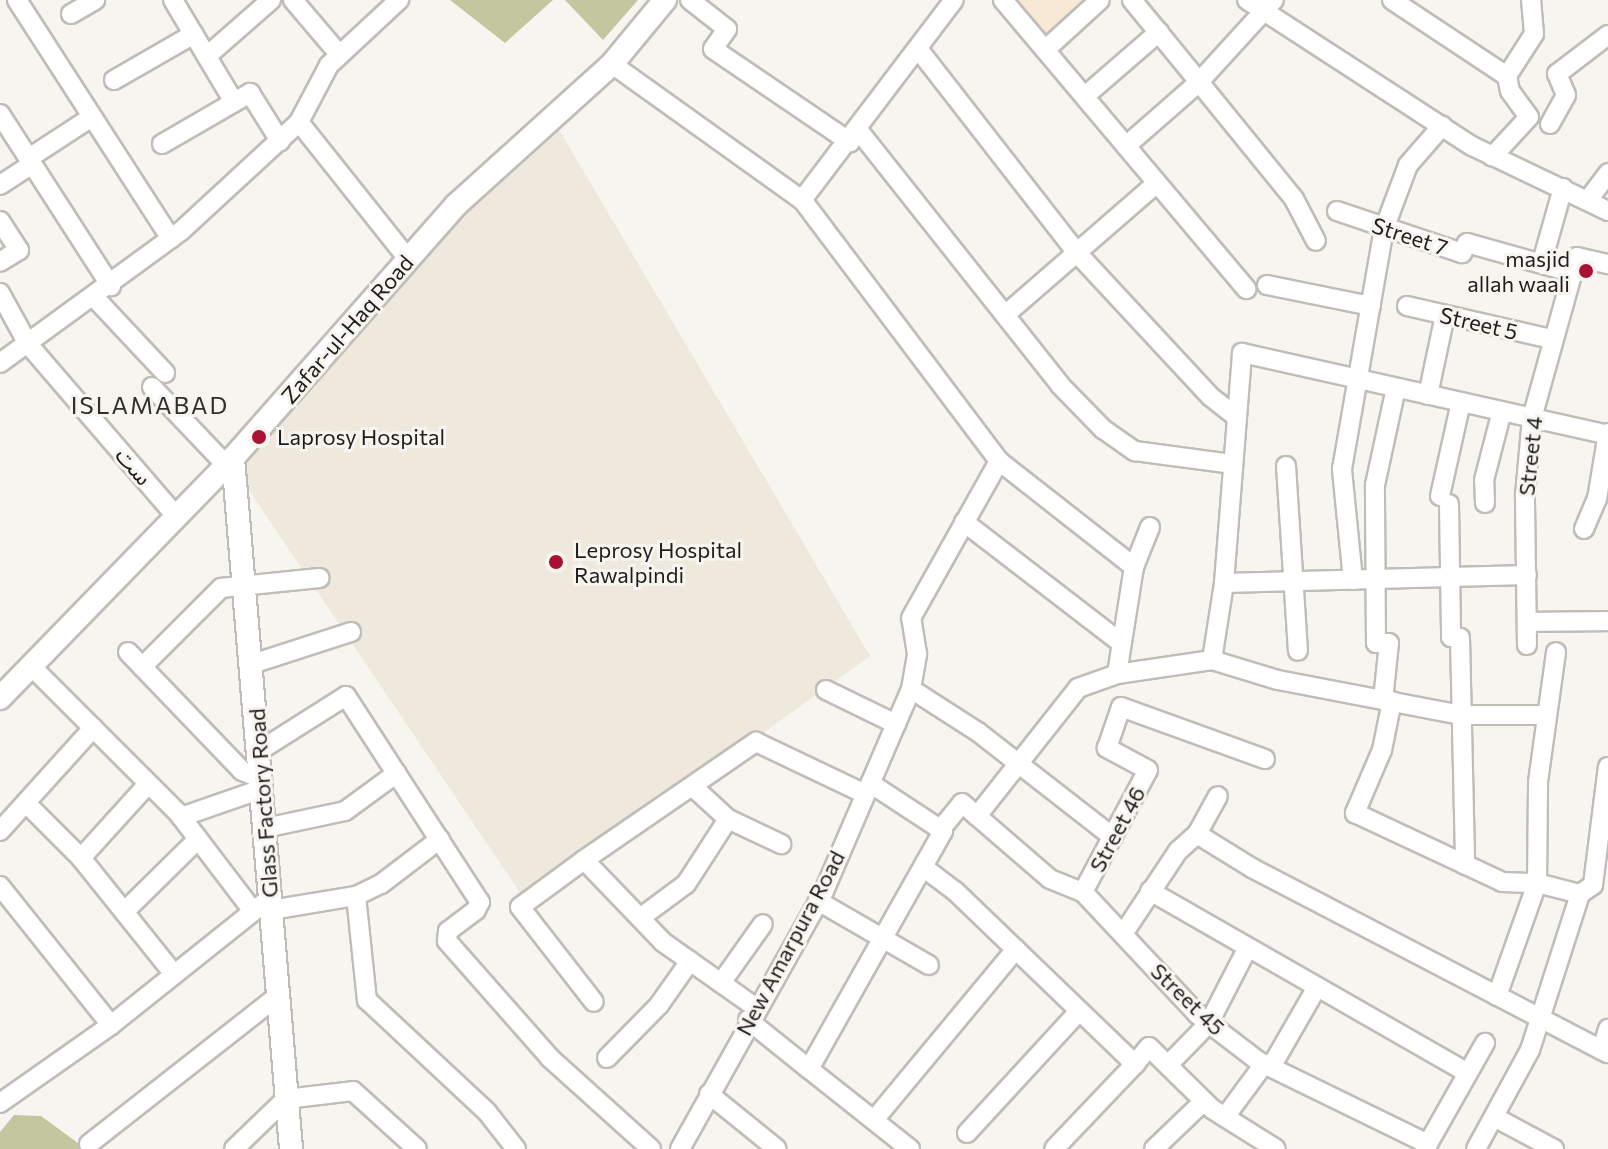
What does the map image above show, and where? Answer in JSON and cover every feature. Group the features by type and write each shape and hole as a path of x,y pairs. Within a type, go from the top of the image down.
{"street":[{"path":"17,0 171,239"},
{"path":"71,14 95,0"},
{"path":"173,0 234,102"},
{"path":"207,56 271,0"},
{"path":"293,0 339,54"},
{"path":"0,363 111,286 171,239 280,141 299,122 339,54 399,0"},
{"name":"Zafar-ul-Haq Road","path":"0,698 230,461 456,205 612,64 665,0"},
{"path":"690,0 727,29 713,49 855,136 1071,396 1103,429 1135,451 1233,464"},
{"path":"802,200 855,136 954,0"},
{"path":"1003,0 1246,289"},
{"path":"1045,50 1100,0"},
{"path":"1132,0 1294,199 1316,241"},
{"path":"1392,0 1507,76"},
{"path":"1492,157 1529,117 1510,91 1507,76 1534,34 1531,0"},
{"path":"1126,146 1199,82 1262,3 1492,157 1608,211"},
{"path":"1085,96 1159,32"},
{"path":"114,80 194,34"},
{"path":"1550,124 1566,95 1557,74 1608,35"},
{"path":"919,50 1078,254 1211,397 1237,417"},
{"path":"612,64 802,200 999,461 1134,567"},
{"path":"162,144 250,93 280,141"},
{"path":"0,114 111,286"},
{"path":"0,185 92,117"},
{"path":"299,122 408,259"},
{"path":"1353,580 1342,469 1384,229 1408,165 1442,126"},
{"path":"1588,200 1608,173"},
{"path":"1005,315 1157,183"},
{"path":"1542,262 1563,188"},
{"name":"Street 7","path":"1337,211 1462,253 1467,243 1570,272"},
{"path":"0,221 19,250 0,262"},
{"path":"1570,272 1577,257 1608,264"},
{"name":"Street 4","path":"1527,645 1525,495 1532,418 1570,272"},
{"path":"1267,285 1371,306"},
{"name":"ست","path":"0,293 28,344 176,516"},
{"path":"94,297 165,373"},
{"name":"Street 5","path":"1407,306 1551,339"},
{"path":"1428,395 1445,315"},
{"path":"1212,660 1224,583 1242,353 1608,434 1597,499 1584,529"},
{"path":"152,387 230,461"},
{"path":"1396,388 1375,485 1376,643 1389,643 1388,700 1382,750 1355,813 1502,882 1537,883 1580,894"},
{"path":"1461,402 1445,500 1451,637 1460,638 1465,865"},
{"path":"1485,503 1484,480 1502,411"},
{"name":"Glass Factory Road","path":"230,461 245,587 262,784 264,907 278,996 291,1149"},
{"name":"New Amarpura Road","path":"680,1149 752,1013 818,901 911,689 917,654 911,618 999,461"},
{"path":"1286,466 1298,651"},
{"path":"964,522 1120,642"},
{"path":"1117,674 1134,567 1150,527"},
{"path":"1224,583 1527,575"},
{"path":"142,667 221,588 319,578"},
{"path":"1527,622 1608,621"},
{"path":"252,664 351,632"},
{"path":"128,652 242,771 262,784"},
{"path":"1497,996 1537,883 1538,782 1556,652"},
{"path":"809,1069 884,939 941,829 962,803 977,816 1078,688 1117,674 1212,660 1278,680 1462,715 1547,715"},
{"path":"30,665 181,817 198,839 264,907"},
{"path":"911,689 1017,762 1113,837"},
{"path":"826,690 896,724"},
{"path":"259,751 346,696 480,902 476,910 448,931 447,941 550,1058 651,1149"},
{"name":"Street 46","path":"1083,892 1148,766 1107,748 1121,707 1265,759"},
{"path":"0,831 93,728"},
{"path":"594,1002 520,907 756,742 868,789 941,829"},
{"path":"265,828 345,811 397,773"},
{"path":"1476,1149 1496,1118 1542,1019 1580,894 1593,885 1608,774"},
{"path":"81,858 148,784"},
{"path":"181,817 262,784"},
{"path":"692,786 728,819 781,844"},
{"path":"1123,934 1178,851 1197,834 1218,796"},
{"path":"26,803 81,858 174,974"},
{"name":"Street 45","path":"977,816 1050,879 1083,892 1209,1023 1268,1066 1427,1146"},
{"path":"640,918 686,884 728,819"},
{"path":"1197,834 1605,1052 1608,1029"},
{"path":"124,912 198,839"},
{"path":"1,1106 264,907 356,896 381,884 440,839"},
{"path":"584,860 640,918 721,983 809,1069 909,1149"},
{"path":"923,867 1016,949 1135,1064"},
{"path":"0,886 111,1025"},
{"path":"1150,891 1468,1073"},
{"path":"356,896 367,1000 487,1112 516,1149"},
{"path":"818,901 929,965"},
{"path":"721,983 763,924"},
{"path":"1168,1065 1209,1023 1248,947"},
{"path":"874,1120 1016,949"},
{"path":"607,1058 659,1005 690,961"},
{"path":"1225,1117 1268,1066 1317,987"},
{"path":"89,1144 278,996"},
{"path":"967,1133 1079,1011"},
{"path":"1427,1146 1485,1043"},
{"path":"1054,1149 1149,1047 1204,1101 1276,1149"},
{"path":"234,1149 286,1099 353,1091 417,1149"},
{"path":"709,1094 777,1149"},
{"path":"1154,1149 1204,1101"},
{"path":"1496,1118 1554,1149"}],"shaded area":[{"path":"1005,0 1097,0 1049,45"},
{"name":"Leprosy Hospital Rawalpindi","path":"552,118 870,656 527,903 234,468 318,362"}],"green space":[{"path":"450,0 553,0 505,43"},
{"path":"565,0 638,0 603,40"},
{"path":"14,1115 41,1116 86,1149 0,1149 0,1132"}],"place":[{"name":"masjid allah waali","path":"1586,271"},
{"name":"Laprosy Hospital","path":"259,437"},
{"name":"Leprosy Hospital Rawalpindi","path":"556,562"}],"district":[{"name":"ISLAMABAD","path":"150,405"}]}
